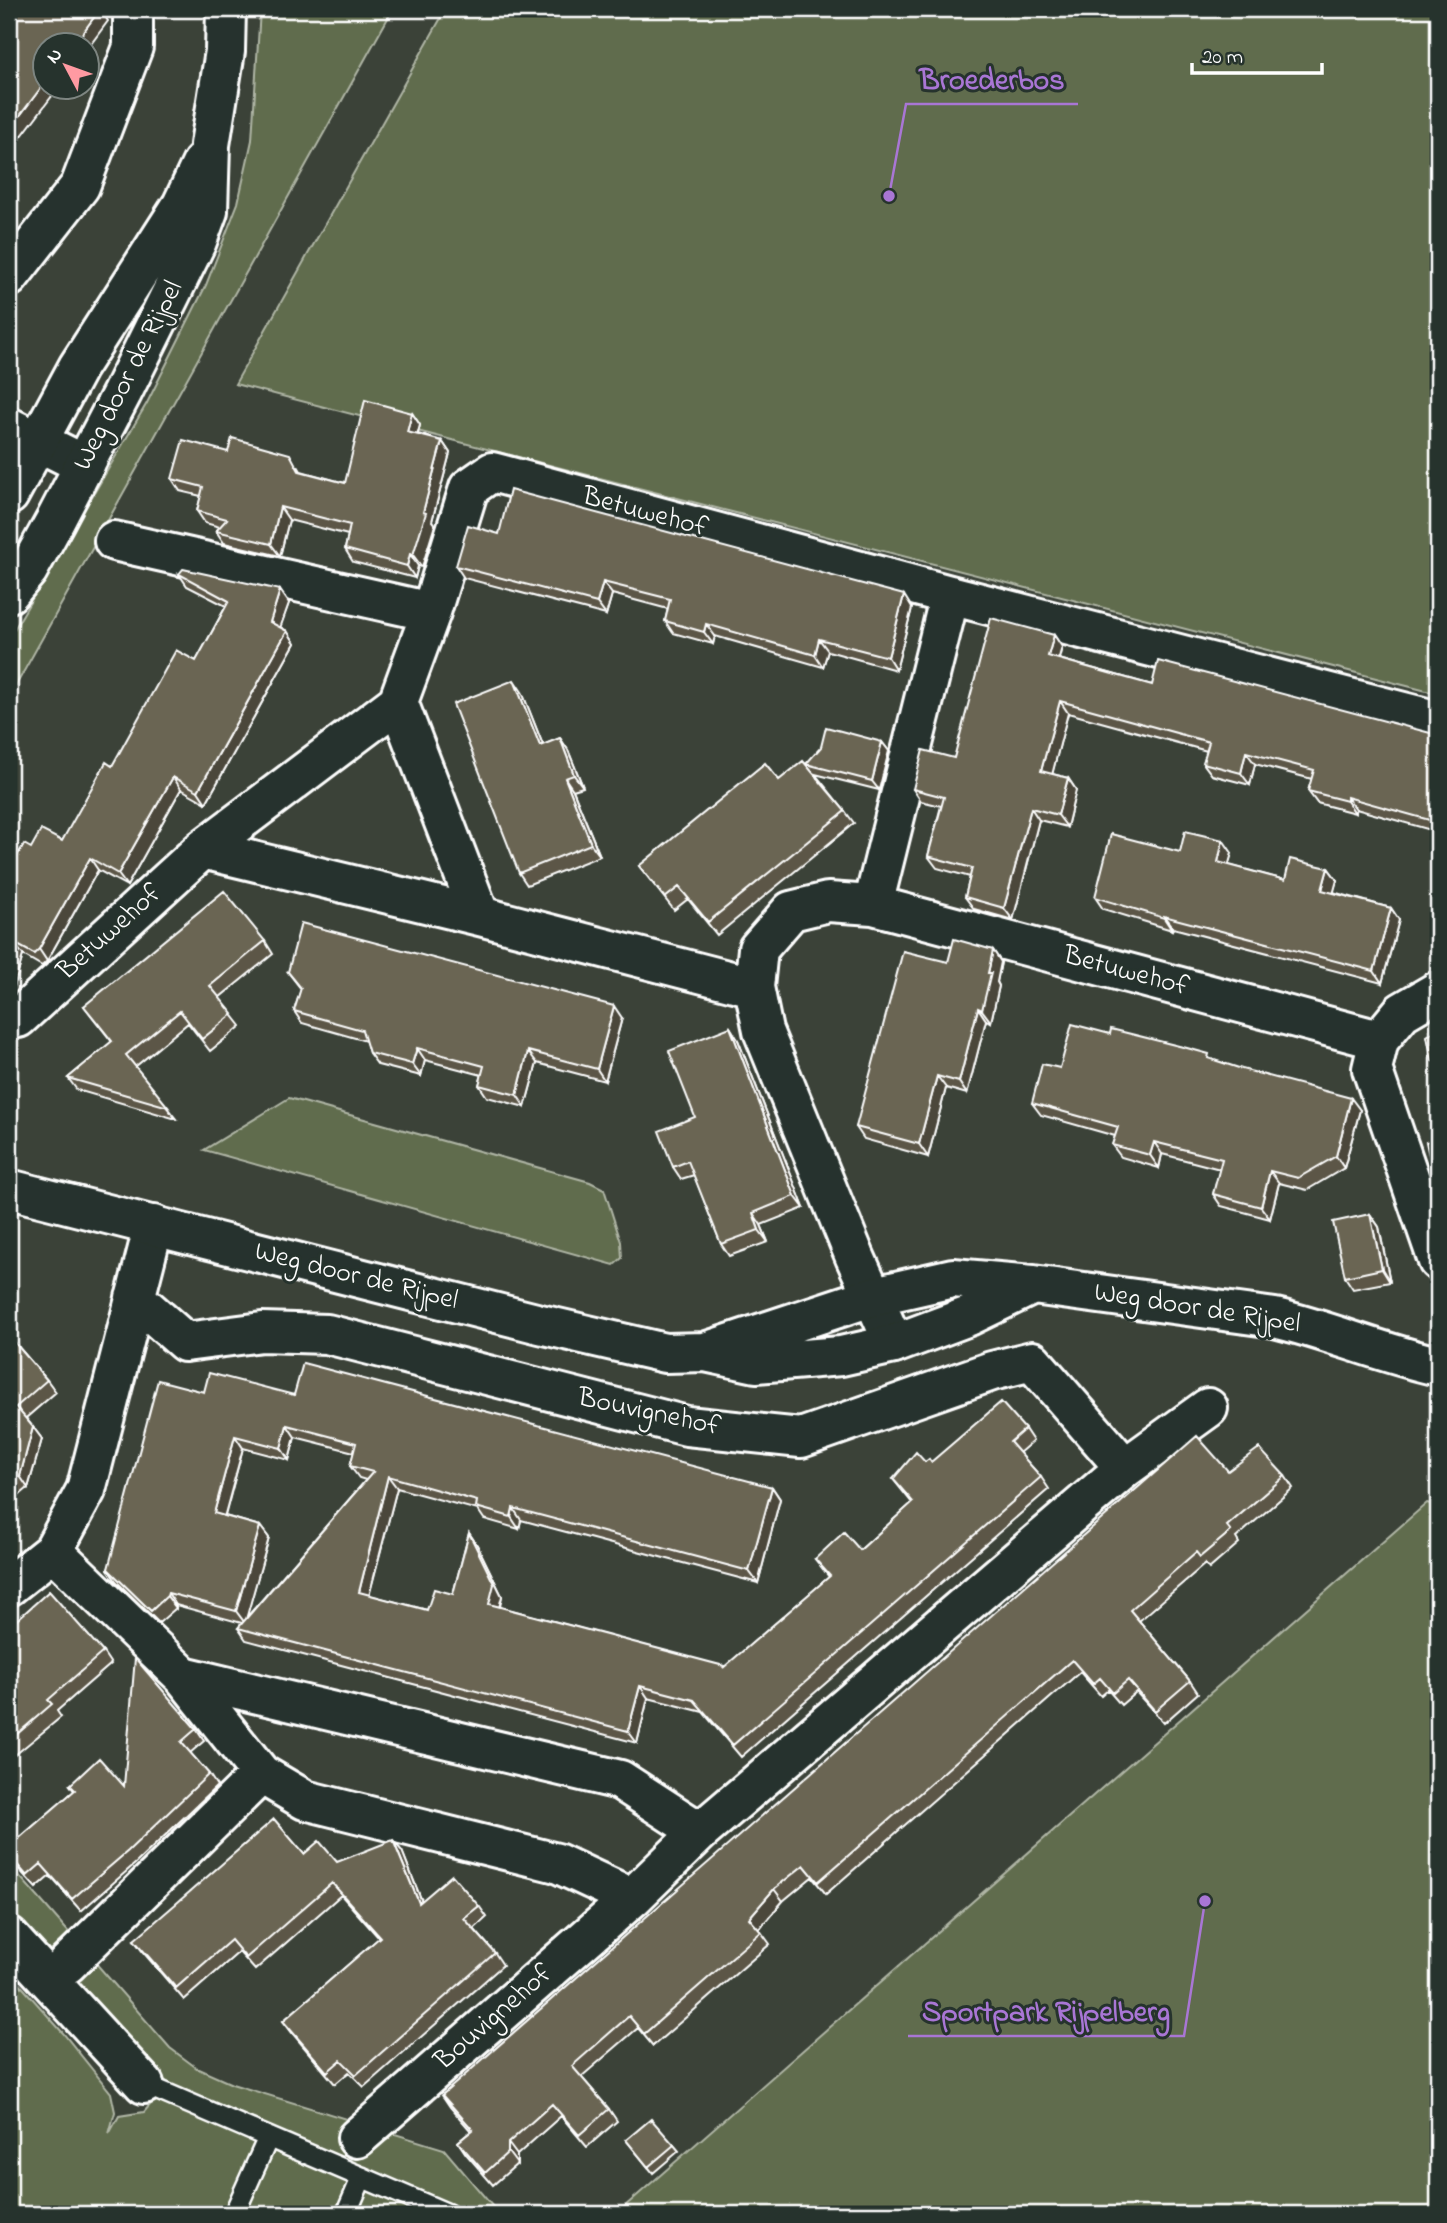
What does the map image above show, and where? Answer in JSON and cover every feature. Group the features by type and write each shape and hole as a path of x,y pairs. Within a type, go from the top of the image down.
{"street":[{"path":"9,277 80,186 133,47 133,9"},
{"name":"Weg door de Rijpel","path":"9,593 28,570 85,465 197,240 208,211 210,145 225,51 226,9"},
{"name":"Weg door de Rijpel","path":"9,495 24,434 78,368 182,205 210,145"},
{"path":"24,434 85,465"},
{"name":"Betuwehof","path":"18,1018 203,849 398,702 431,612 469,488 492,472 950,595 1438,721"},
{"path":"114,541 431,612"},
{"path":"873,905 950,595"},
{"path":"398,702 480,916"},
{"path":"203,849 480,916 754,987"},
{"name":"Betuwehof","path":"894,1344 855,1257 763,1031 754,987 758,949 790,911 828,902 873,905 1378,1040"},
{"path":"1438,991 1402,1012 1378,1040 1372,1069 1438,1261"},
{"name":"Weg door de Rijpel","path":"9,1189 540,1325 665,1353 705,1352 756,1363 841,1356 894,1344 969,1316 1033,1284"},
{"path":"9,1586 53,1550 86,1490 154,1225"},
{"name":"Weg door de Rijpel","path":"705,1352 874,1296 953,1278 1033,1284 1275,1318 1404,1359 1438,1366"},
{"name":"Bouvignehof","path":"135,1298 185,1342 262,1332 327,1334 687,1426 802,1438 992,1371 1032,1361 1125,1468"},
{"name":"Bouvignehof","path":"357,2138 632,1898 700,1832 1125,1468 1208,1408"},
{"path":"53,1550 183,1676 261,1774 305,1800 557,1863 632,1898"},
{"path":"183,1676 620,1780 700,1832"},
{"path":"67,1964 261,1774"},
{"path":"9,1937 144,2084"}],"lane":[{"path":"144,2084 449,2214"},
{"path":"234,2214 268,2138"},
{"path":"346,2214 362,2177"}],"green space":[{"path":"260,9 393,9 9,698 9,638 147,403 206,285 238,203 252,140"},
{"path":"446,9 1438,9 1438,694 235,384"},
{"path":"289,1098 590,1182 604,1189 621,1242 622,1258 614,1265 204,1150"},
{"path":"1427,1503 1438,1506 1438,2214 616,2214"},
{"path":"9,1864 170,2048 198,2069 232,2084 444,2149 499,2214 9,2214 9,1972 111,2093 115,2112 109,2134 119,2116 144,2112 166,2086 181,2091 154,2073 9,1910"}],"building":[{"path":"9,9 100,9 83,32 32,32 32,100 9,130"},
{"path":"365,400 412,413 407,432 442,441 423,512 426,513 407,566 345,549 350,525 280,507 271,544 216,531 227,519 197,511 203,487 172,479 183,440 228,452 232,438 290,454 299,471 345,483"},
{"path":"510,490 904,595 888,657 819,639 815,655 706,624 704,632 665,621 670,599 603,582 597,603 456,566 468,525 499,534"},
{"path":"183,569 280,590 270,622 287,631 198,791 173,777 118,874 90,858 39,949 34,954 14,943 9,963 9,870 24,844 31,848 41,830 62,841 106,762 112,766 176,650 196,661 229,601 179,574"},
{"path":"991,618 1054,635 1048,656 1152,685 1158,661 1438,735 1438,801 1433,821 1347,797 1347,801 1308,791 1314,770 1246,752 1241,773 1203,763 1209,742 1060,701 1041,771 1068,778 1058,815 1031,808 1004,908 965,897 972,868 928,856 944,797 913,789 923,750 954,758"},
{"path":"514,680 540,746 560,738 574,775 565,778 591,844 519,873 453,704"},
{"path":"826,727 882,742 872,781 806,764 821,747"},
{"path":"803,761 845,811 708,922 679,887 665,898 639,866 765,763 779,780"},
{"path":"1185,831 1223,840 1218,862 1285,880 1290,859 1328,868 1322,890 1391,908 1374,971 1164,918 1095,897 1111,834 1180,852"},
{"path":"224,891 265,941 210,986 233,1014 202,1039 180,1011 126,1055 168,1107 68,1078 112,1041 84,1006"},
{"path":"301,923 614,1006 597,1069 528,1051 517,1095 479,1085 484,1066 417,1048 412,1064 369,1053 362,1030 294,1011 301,988 288,972"},
{"path":"954,939 993,950 988,973 991,973 982,1010 978,1008 959,1082 937,1076 919,1144 856,1127 903,951 948,962"},
{"path":"1072,1024 1110,1034 1111,1029 1187,1048 1209,1054 1208,1058 1242,1069 1351,1098 1336,1156 1298,1178 1270,1171 1261,1207 1213,1194 1222,1159 1154,1142 1150,1155 1112,1145 1118,1127 1032,1103 1042,1064 1060,1068"},
{"path":"730,1027 795,1196 753,1213 759,1230 721,1244 688,1161 673,1167 659,1131 695,1117 669,1051"},
{"path":"1438,1029 1438,1063 1432,1061 1427,1036"},
{"path":"1438,1139 1438,1196 1426,1142"},
{"path":"1370,1214 1382,1269 1345,1277 1333,1222"},
{"path":"9,1336 47,1380 16,1407 33,1427 20,1476 9,1485"},
{"path":"303,1363 772,1487 749,1571 513,1508 511,1517 476,1507 477,1501 388,1476 359,1592 427,1610 434,1589 453,1594 469,1533 494,1584 489,1604 724,1666 723,1668 830,1576 815,1559 844,1532 860,1550 913,1502 893,1479 916,1452 925,1462 929,1459 931,1462 1001,1402 1025,1429 1010,1442 1041,1477 733,1745 694,1700 640,1686 628,1731 238,1628 373,1472 350,1466 356,1443 287,1425 281,1448 235,1436 214,1513 260,1526 236,1611 168,1593 151,1611 108,1569 158,1380 204,1392 209,1373 294,1395"},
{"path":"1197,1436 1228,1471 1259,1448 1285,1476 1227,1526 1231,1531 1200,1557 1196,1552 1130,1610 1190,1681 1155,1711 1128,1680 1113,1693 1100,1678 1093,1684 1072,1660 818,1882 804,1865 774,1889 749,1918 761,1932 644,2034 629,2016 572,2066 609,2109 579,2135 552,2104 508,2143 508,2152 485,2173 458,2142 473,2130 442,2095"},
{"path":"49,1591 103,1652 48,1700 52,1704 9,1741 9,1627"},
{"path":"135,1658 196,1729 181,1742 209,1774 128,1851 72,1899 41,1864 27,1876 9,1855 9,1847 75,1790 70,1785 99,1758 124,1786"},
{"path":"274,1819 304,1854 319,1841 337,1862 393,1840 419,1903 452,1875 479,1906 464,1918 495,1953 356,2075 341,2060 327,2072 283,2021 380,1937 332,1883 246,1958 231,1940 176,1988 134,1940"},
{"path":"651,2119 674,2145 648,2167 626,2140"}],"place":[{"name":"Broederbos","path":"889,196"},
{"name":"Sportpark Rijpelberg","path":"1205,1901"}]}
